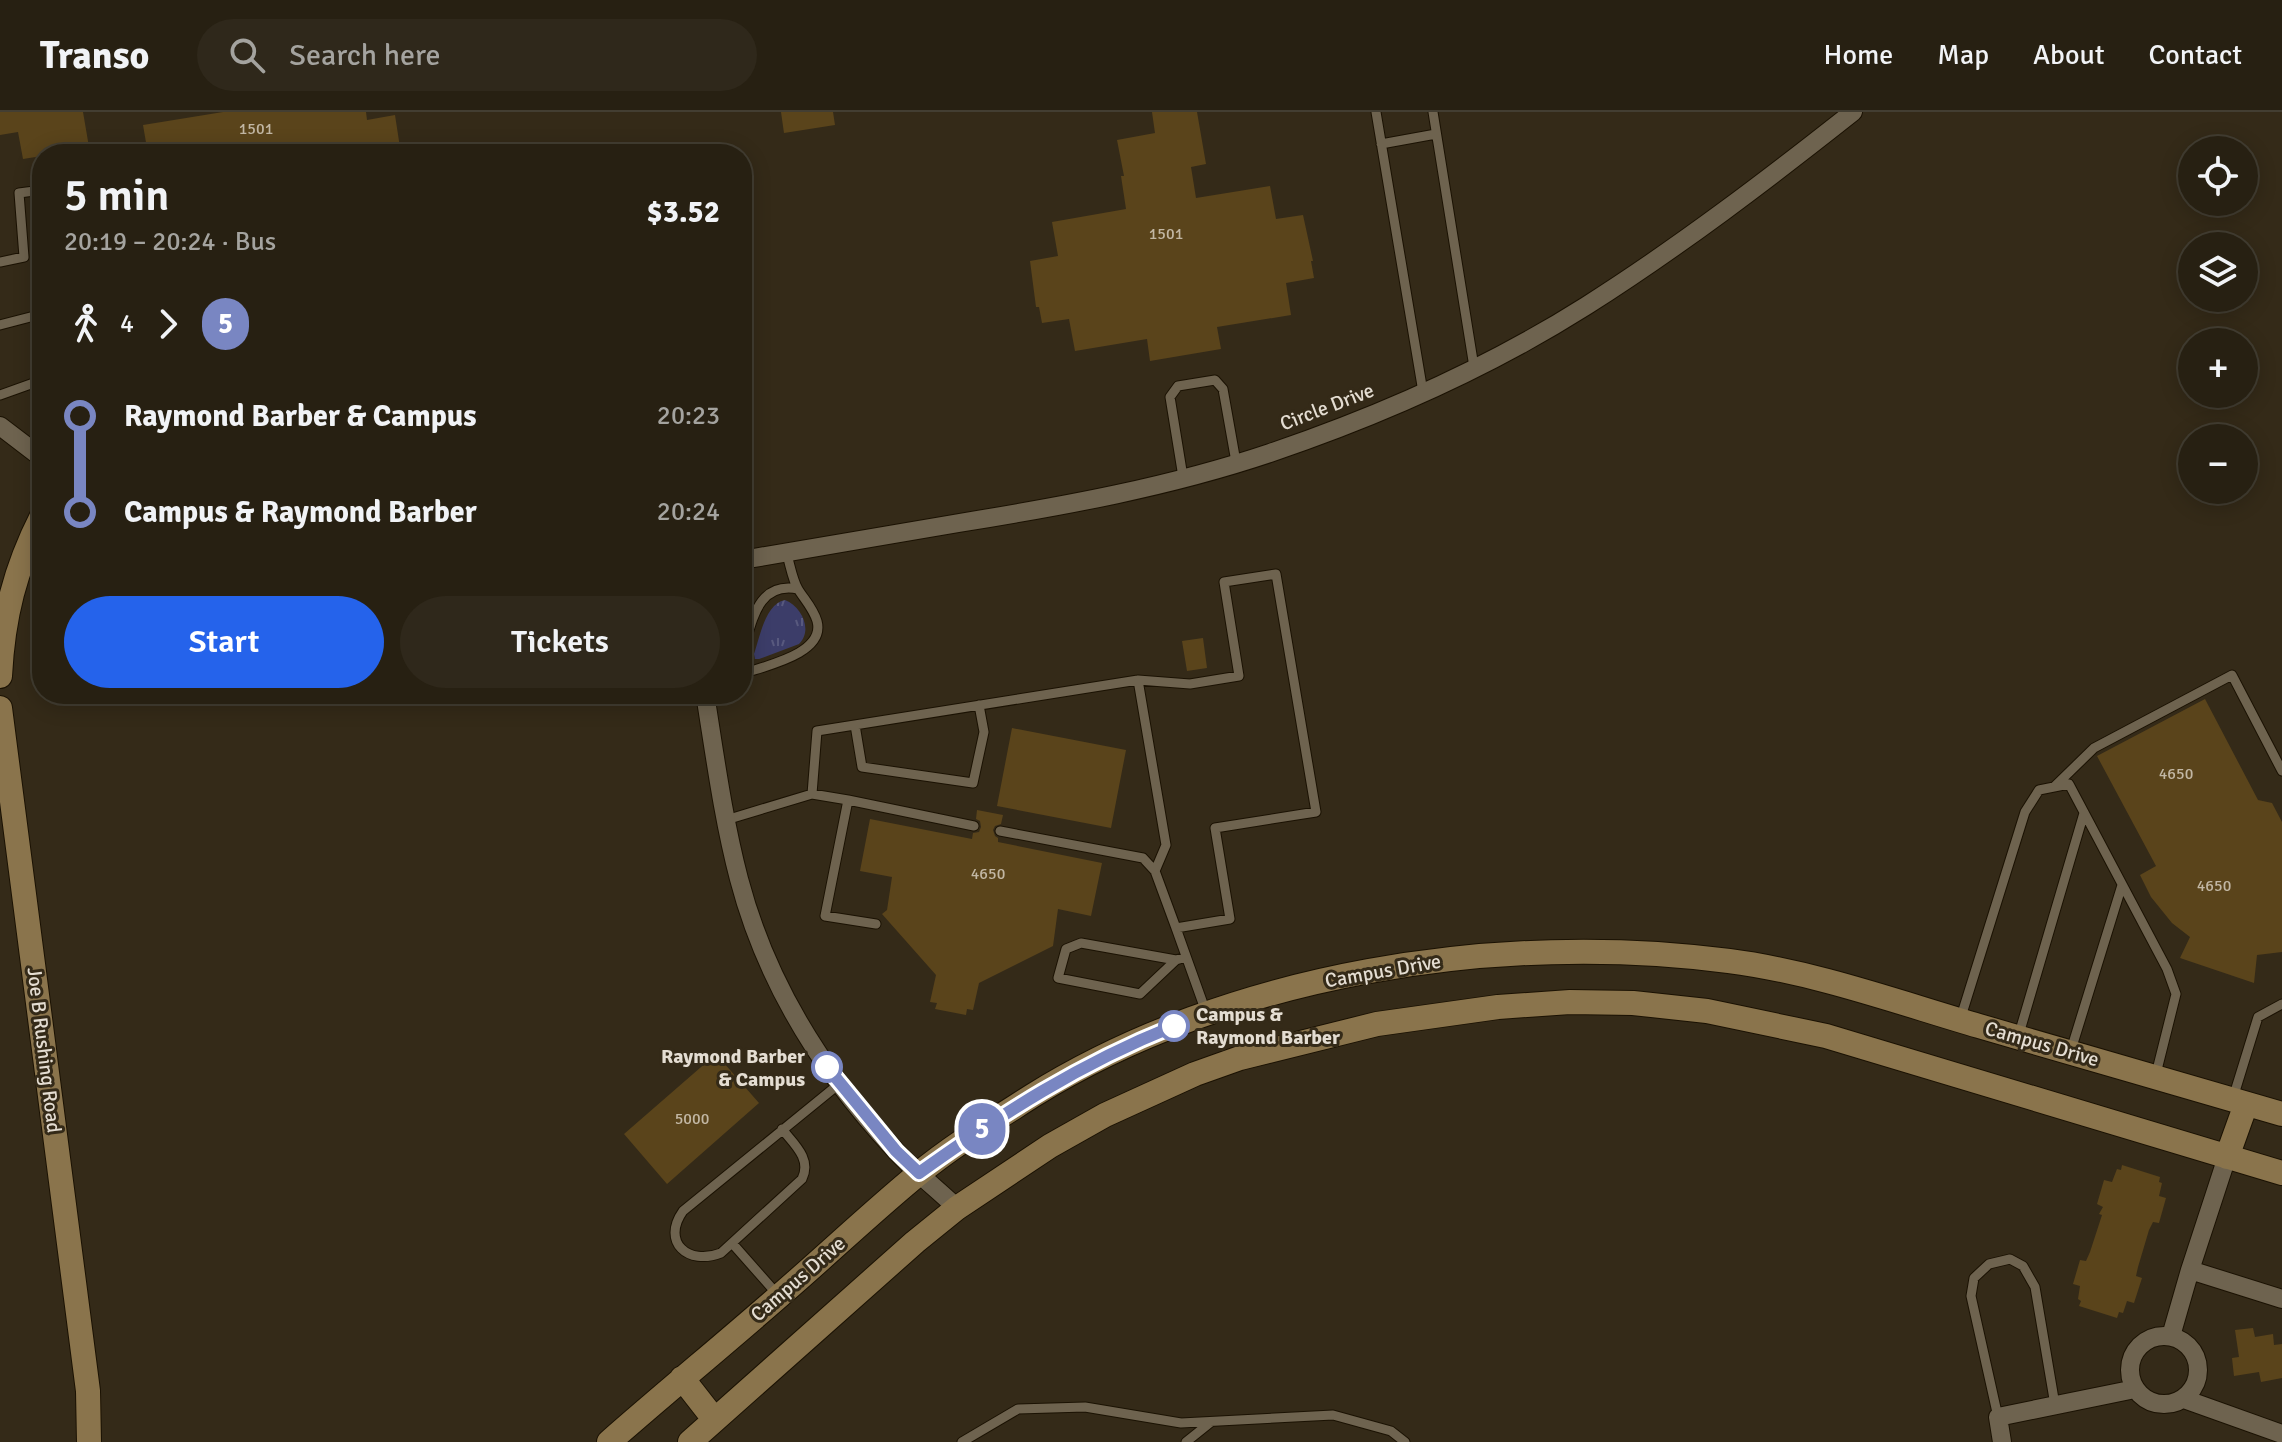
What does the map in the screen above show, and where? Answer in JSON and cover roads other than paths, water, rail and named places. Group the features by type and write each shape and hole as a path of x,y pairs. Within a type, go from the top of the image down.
{"main road":[{"path":"0,676 1,646 12,586 32,539"},
{"name":"Joe B Rushing Road","path":"0,708 88,1391 100,1442"},
{"name":"Campus Drive","path":"609,1442 919,1173 1034,1095 1135,1042 1294,987 1352,975 1487,955 1577,950 1731,961 1857,989 2282,1114"},
{"path":"690,1442 915,1242 957,1208 1050,1146 1105,1115 1195,1074 1240,1058 1377,1024 1498,1007 1570,1002 1633,1003 1707,1011 1811,1033 2282,1173"},
{"path":"2227,1157 2239,1102"},
{"path":"682,1378 714,1419"},
{"name":"Joe B Rushing Road","path":"88,1391 89,1442"}],"street":[{"name":"Circle Drive","path":"752,558 1091,501 1267,453 1355,422 1518,346 1584,307 1753,191 1853,112"},
{"path":"0,426 32,450"},
{"path":"707,704 726,820 740,881 757,936 782,992 814,1050 839,1084 896,1151 957,1208"},
{"path":"2171,1336 2227,1157"},
{"path":"2190,1270 2282,1299"},
{"path":"2171,1336 2190,1348 2196,1358 2197,1380 2184,1399 2174,1404 2152,1403 2135,1389 2129,1366 2139,1346 2148,1339 2171,1336"},
{"path":"2002,1442 1998,1417 2135,1389"},
{"path":"2184,1399 2282,1434"}],"lane":[{"path":"1376,112 1423,392"},
{"path":"1433,112 1474,367"},
{"path":"1381,144 1436,134"},
{"path":"0,262 24,257 19,193 32,191"},
{"path":"0,325 32,317"},
{"path":"1183,477 1170,397 1178,386 1215,380 1223,389 1236,462"},
{"path":"0,395 32,384"},
{"path":"752,670 804,651 814,642 818,632 817,622 798,589 786,552"},
{"path":"812,794 817,731 1138,680 1190,684 1239,676 1224,582 1276,574 1316,812 1215,828 1230,919 1176,928"},
{"path":"752,622 763,598 773,590 786,587 798,589"},
{"path":"2054,787 2094,748 2232,675 2282,771"},
{"path":"1138,680 1166,845 1155,871"},
{"path":"855,725 862,767 973,783 984,732 979,705"},
{"path":"1960,1020 2025,812 2039,790 2069,784 2167,969 2176,994 2155,1077"},
{"path":"726,820 812,794 974,826"},
{"path":"848,800 825,916 876,924"},
{"path":"2018,1038 2084,813"},
{"path":"1000,831 1143,858 1155,871 1176,928 1181,959 1207,1015"},
{"path":"2070,1053 2122,885"},
{"path":"1081,943 1181,959 1140,994 1058,978 1066,949 1081,943"},
{"path":"2239,1102 2258,1017 2282,1004"},
{"path":"782,1129 805,1159 807,1170 802,1179 721,1253 709,1258 685,1253 677,1243 675,1231 683,1211 782,1129 839,1084"},
{"path":"732,1243 780,1296"},
{"path":"1998,1417 1971,1296 1974,1278 1989,1264 2010,1259 2023,1266 2035,1287 2055,1405"},
{"path":"962,1442 1018,1409 1085,1407 1181,1423 1333,1415 1391,1431 1405,1442"},
{"path":"1186,1442 1211,1422"}],"place":[{"name":"Campus & Raymond Barber","path":"1174,1026"},
{"name":"Raymond Barber & Campus","path":"827,1067"}]}
